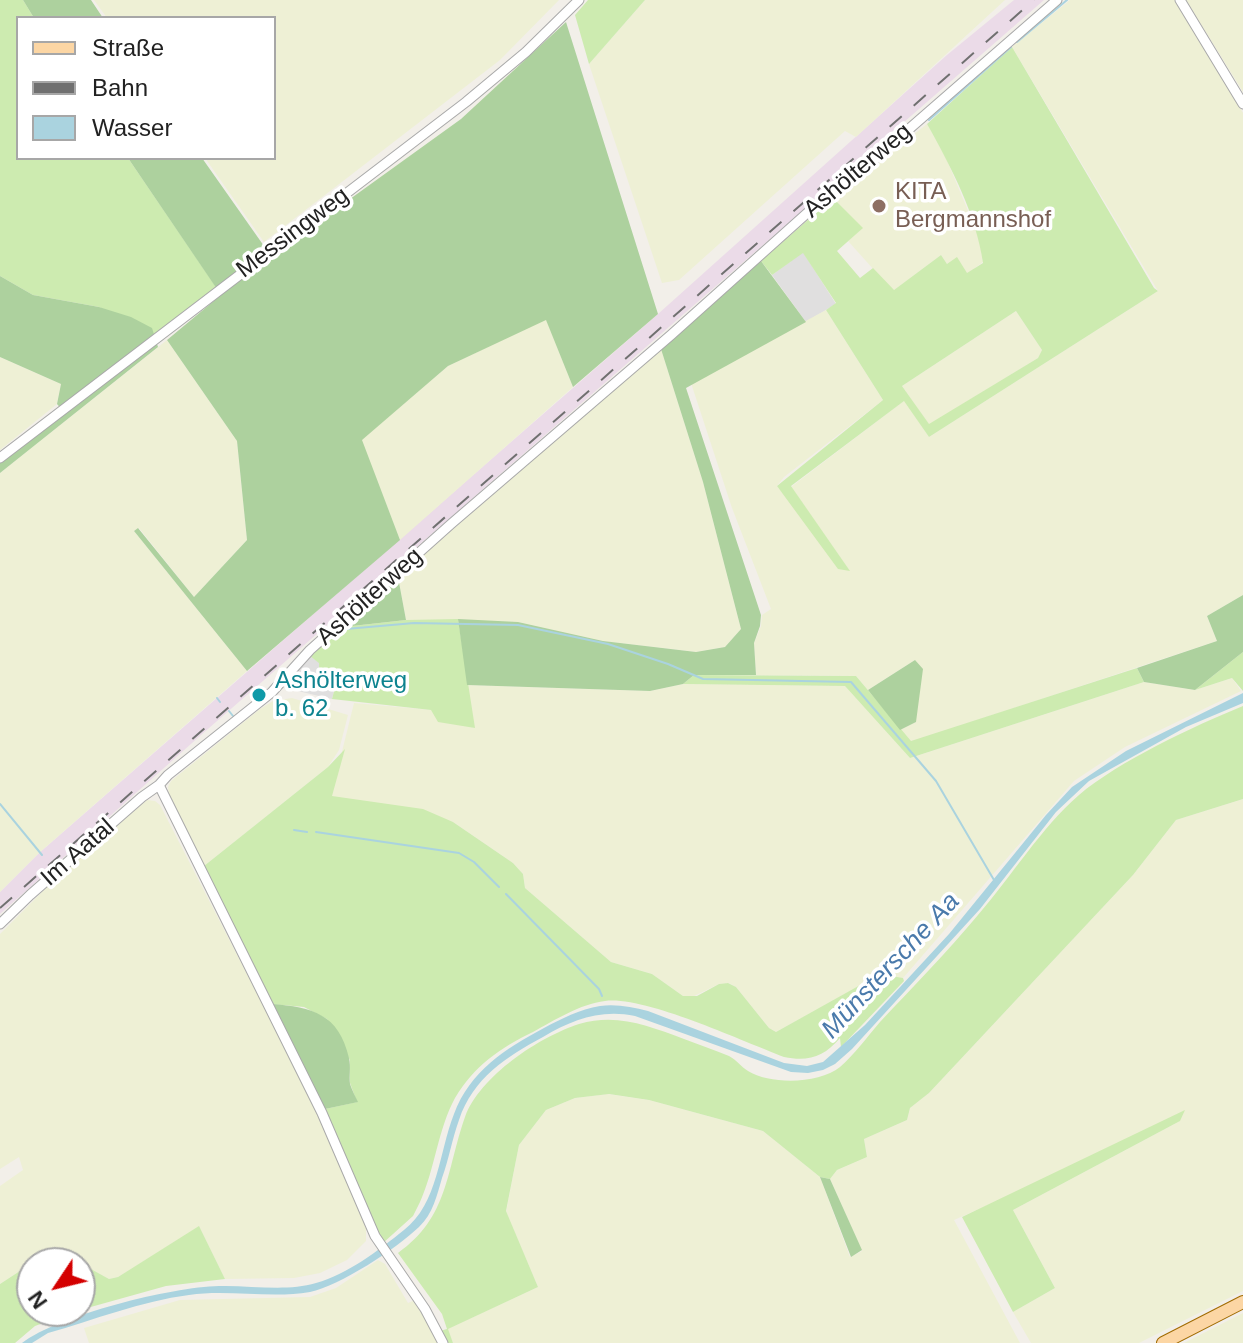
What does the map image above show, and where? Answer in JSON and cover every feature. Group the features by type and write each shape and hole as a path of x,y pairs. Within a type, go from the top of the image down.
{"main road":[{"path":"1163,1343 1243,1302"}],"street":[{"name":"Messingweg","path":"0,458 466,102 526,52 579,0"},
{"name":"Ashölterweg","path":"159,785 217,733 272,692 310,650 834,189 870,163 1057,0"},
{"path":"1180,0 1243,104"},
{"name":"Im Aatal","path":"0,924 90,842 159,785"},
{"path":"159,785 322,1113 378,1240 425,1309 443,1343"}],"shaded area":[{"path":"1014,0 1044,0 0,914 0,892 39,853 658,314 947,55"},
{"path":"803,252 836,304 806,322 772,275"},
{"path":"310,656 338,675 332,699 289,689 286,685"}],"green space":[{"path":"0,0 23,0 33,16 16,16 16,160 129,160 216,287 153,335 99,307 33,295 0,276"},
{"path":"23,0 91,0 102,16 33,16"},
{"path":"94,0 559,0 500,60 264,242 206,160 276,160 276,16 106,16"},
{"path":"588,0 645,0 589,64 575,15"},
{"path":"645,0 1005,0 856,137 845,131 679,280 662,283 589,64"},
{"path":"1070,0 1175,0 1243,113 1243,595 1207,616 1217,641 911,742 900,730 916,722 915,660 868,690 856,676 756,675 754,643 762,615 771,609 732,508 691,383 826,310 883,400 784,477 777,486 849,570 791,487 905,400 929,437 1158,291 1012,47"},
{"path":"1186,0 1243,0 1243,92"},
{"path":"566,22 658,314 573,387 546,320 448,366 362,440 400,540 247,671 134,531 138,528 194,597 247,540 237,441 167,340 221,295 129,160 203,160 271,256 461,119"},
{"path":"1012,47 1158,291 929,437 904,401 791,486 850,571 838,569 777,486 883,400 826,310 836,303 803,253 772,275 761,261 833,198 863,228 837,251 860,278 873,268 894,290 941,255 947,264 957,257 967,273 983,263 969,209 927,124","holes":["1016,311 1042,350 1038,358 929,424 902,386"]},
{"path":"927,124 946,158 979,237 983,262 967,274 947,264 941,255 893,291 848,241 862,228 833,198"},
{"path":"761,261 806,322 686,388 761,615 754,643 756,675 694,675 683,684 650,691 467,685 458,619 518,622 603,641 696,652 725,647 741,629 703,482 661,349"},
{"path":"0,276 33,295 99,307 131,317 152,328 158,347 0,473 0,463 64,412 57,404 61,384 0,357"},
{"path":"1016,311 1042,350 1038,358 929,425 902,386"},
{"path":"546,319 573,387 400,540 361,440 448,366"},
{"path":"167,340 237,441 247,540 194,597 139,528 134,531 247,671 39,853 0,892 0,473"},
{"path":"661,349 703,482 741,629 725,647 696,652 603,641 518,622 406,620 398,577"},
{"path":"0,357 61,384 57,404 0,450"},
{"path":"398,577 406,620 343,627"},
{"path":"1243,595 1243,652 1195,690 1144,682 1137,668 1217,641 1207,616"},
{"path":"458,619 475,728 438,722 431,710 332,699 338,676 319,670 319,663 310,656 343,627 406,620"},
{"path":"1243,652 1243,691 1232,678 1195,690"},
{"path":"915,660 923,669 916,722 900,730 868,690"},
{"path":"1137,668 1144,682 910,758 845,686 683,684 694,675 856,676 911,741"},
{"path":"1232,678 1241,691 1125,747 1074,781 903,978 880,975 776,1032 729,983 719,984 690,998 652,974 611,962 525,888 523,874 513,863 453,822 331,796 354,703 432,710 474,728 467,685 650,691 683,684 845,686 910,758 1144,682 1195,690"},
{"path":"292,698 348,715 339,750 328,767 204,866 169,794 171,781 260,709 273,701"},
{"path":"1243,706 1243,799 1176,820 1133,875 929,1093 910,1108 907,1120 864,1139 867,1157 837,1170 830,1179 820,1177 763,1131 649,1100 609,1094 575,1098 546,1110 519,1145 506,1211 538,1287 448,1329 453,1343 446,1343 440,1331 447,1329 442,1314 398,1253 415,1239 437,1208 465,1117 473,1102 497,1073 513,1060 546,1038 579,1024 620,1020 671,1034 729,1056 748,1071 769,1079 795,1081 831,1073 851,1057 954,942 1052,823 1079,795 1136,757"},
{"path":"345,749 332,796 423,809 453,822 513,863 523,874 525,888 611,962 652,974 683,996 697,996 719,984 728,983 736,987 769,1028 776,1032 880,974 903,978 904,981 841,1047 840,1038 822,1054 801,1059 784,1057 644,1005 605,1001 568,1013 499,1051 479,1067 462,1087 449,1110 425,1189 413,1216 383,1243 325,1109 357,1102 350,1083 350,1060 327,1019 304,1007 272,1004 204,866 328,767"},
{"path":"1243,799 1243,1291 1139,1343 1031,1343 1013,1312 1055,1288 1013,1210 1180,1121 954,1220 1020,1343 453,1343 447,1329 538,1287 506,1212 519,1145 546,1110 575,1098 608,1094 649,1100 763,1131 820,1177 850,1257 862,1251 830,1179 837,1170 867,1157 864,1139 907,1120 910,1108 929,1093 1133,875 1176,820"},
{"path":"147,800 160,805 305,1087 361,1213 366,1241 347,1260 320,1273 294,1278 225,1279 199,1227 118,1277 109,1279 96,1272 96,1247 16,1247 16,1274 0,1284 0,1186 23,1170 19,1157 0,1169 0,934 49,885"},
{"path":"272,1004 311,1011 331,1022 344,1043 350,1061 350,1084 358,1102 325,1109"},
{"path":"1185,1110 1180,1121 1013,1210 1055,1288 1013,1312 962,1217"},
{"path":"820,1177 830,1179 862,1250 851,1257"},
{"path":"199,1226 225,1279 166,1286 96,1306 96,1272 109,1279 118,1277"},
{"path":"378,1260 385,1264 408,1303 415,1300 440,1343 89,1343 84,1328 180,1300 310,1297 336,1288"},
{"path":"16,1274 16,1327 34,1327 15,1343 0,1343 0,1284"},
{"path":"1243,1313 1243,1343 1184,1343"}],"water":[{"path":"1243,693 1243,703 1186,727 1089,781 1056,812 980,909 835,1064 808,1073 791,1072 635,1016 598,1015 576,1021 516,1052 482,1081 465,1105 459,1120 428,1216 397,1245 368,1265 310,1292 280,1295 204,1293 135,1306 96,1318 96,1310 173,1291 219,1286 304,1286 351,1268 404,1230 424,1206 454,1114 479,1073 516,1044 578,1012 606,1005 636,1008 784,1063 807,1066 823,1062 865,1025 949,934 1072,787 1126,751"},
{"path":"52,1327 67,1327 48,1333 32,1343 22,1343"}],"waterway":[{"path":"1017,42 1067,0"},
{"path":"929,120 1011,47"},
{"path":"346,629 414,623 518,625 608,644 703,679 851,682 936,781 994,880"},
{"path":"217,698 220,702"},
{"path":"229,711 233,716"},
{"path":"0,804 42,855"},
{"path":"294,830 307,832"},
{"path":"316,832 459,853 474,862 499,887"},
{"path":"506,894 599,989 602,996"}],"railway":[{"path":"0,908 1034,0"}],"place":[{"name":"KITA Bergmannshof","path":"879,206"},
{"name":"Ashölterweg b. 62","path":"259,695"}],"water label":[{"name":"Münstersche Aa","path":"891,966"}]}
